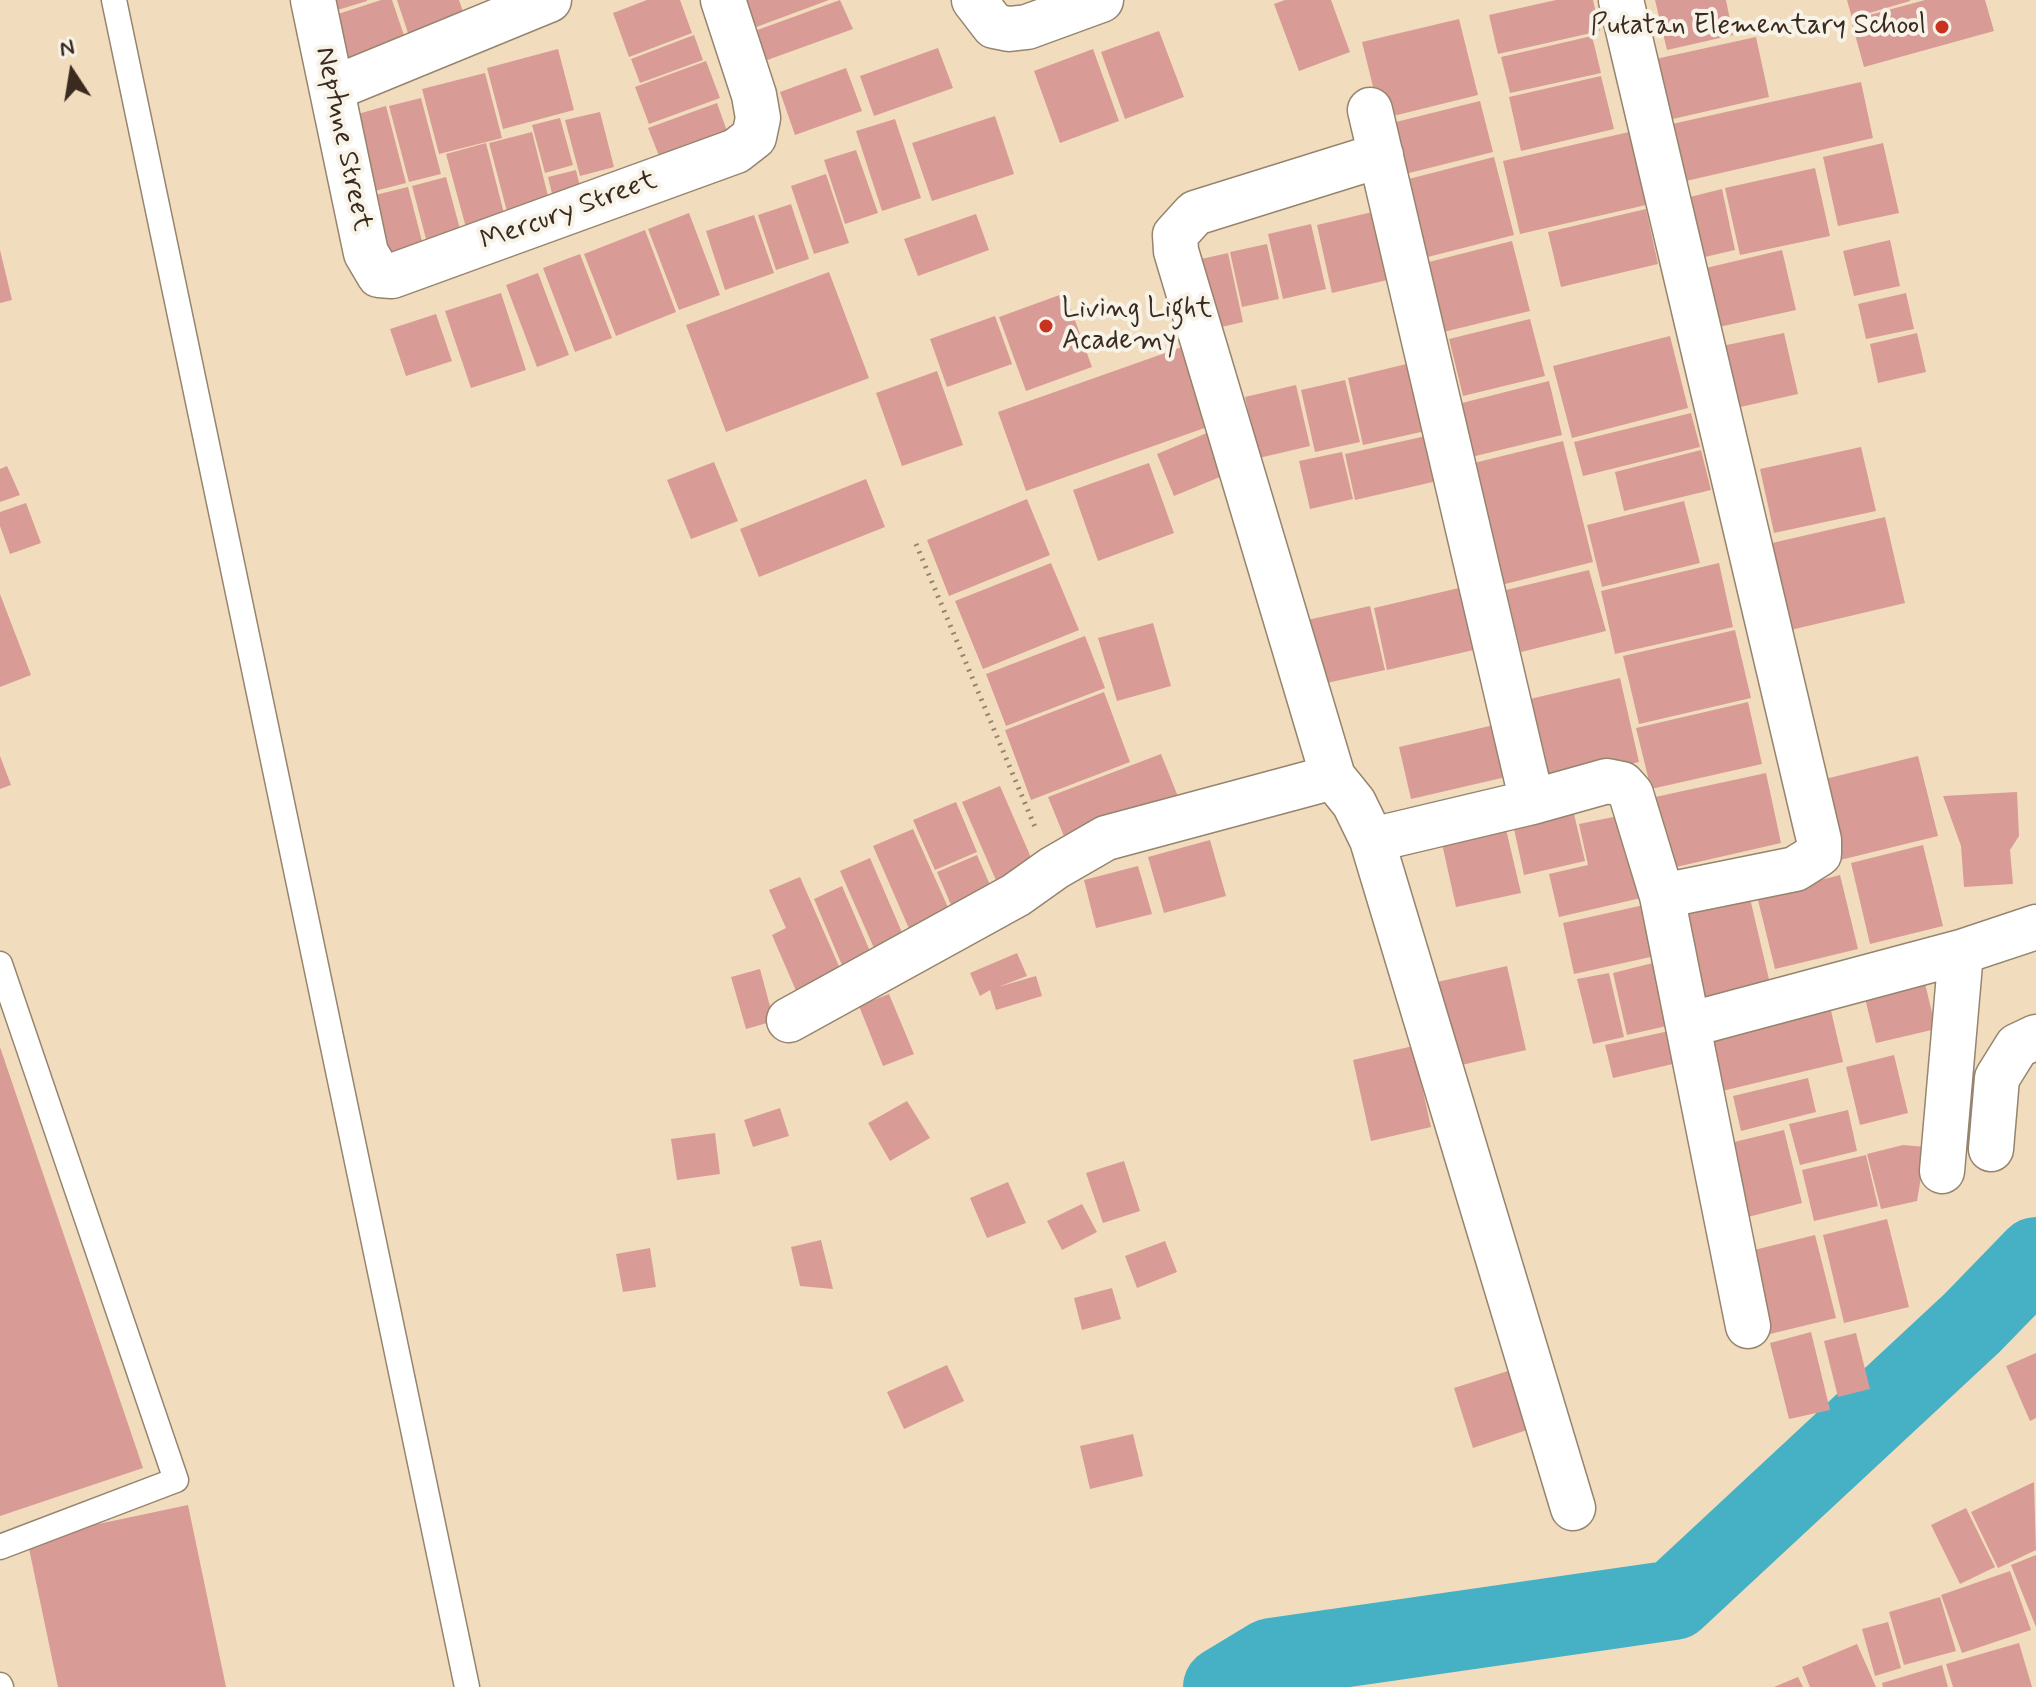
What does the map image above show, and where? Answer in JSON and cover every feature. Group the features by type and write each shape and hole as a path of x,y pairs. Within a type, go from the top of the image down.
{"street":[{"name":"Neptune Street","path":"313,0 366,253 379,275"},
{"path":"332,89 549,0"},
{"name":"Mercury Street","path":"379,275 407,272 736,151 754,137 758,118 754,95 723,0"},
{"path":"974,0 994,26 1009,29 1027,27 1101,0"},
{"path":"1621,0 1819,840 1819,854 1795,869 1662,896"},
{"path":"1370,110 1532,802"},
{"path":"1381,155 1195,213 1175,235 1180,268 1333,777 1354,803 1372,840 1573,1508"},
{"path":"789,1020 1016,895 1054,868 1106,838 1333,777"},
{"path":"1372,840 1607,781 1622,784 1631,794 1662,896 1748,1326"},
{"path":"1688,1025 1961,952 2036,927"},
{"path":"1942,1171 1961,952"},
{"path":"1991,1149 1997,1078 2017,1046 2036,1037"}],"lane":[{"path":"114,0 467,1687"},
{"path":"0,964 176,1480 0,1547"}],"path":[{"path":"916,544 1010,771 1054,868"}],"building":[{"path":"324,0 367,0 367,1 328,13"},
{"path":"381,0 392,0 409,50 350,71 332,16"},
{"path":"397,0 459,0 469,29 413,48"},
{"path":"647,0 680,0 692,33 629,57 613,13"},
{"path":"740,0 829,0 751,29"},
{"path":"840,0 853,29 748,67 738,37"},
{"path":"1285,0 1331,0 1350,52 1299,71 1274,4"},
{"path":"1556,0 1593,0 1600,31 1498,54 1489,15"},
{"path":"1655,0 1726,0 1733,35 1667,50"},
{"path":"1847,0 1910,0 1910,1 1852,18"},
{"path":"1925,0 1985,0 1994,31 1864,67 1851,20"},
{"path":"1459,19 1478,95 1381,119 1362,42"},
{"path":"1159,31 1184,97 1125,119 1101,52"},
{"path":"694,35 703,60 640,83 631,59"},
{"path":"1592,36 1601,73 1510,93 1501,57"},
{"path":"1756,37 1769,97 1664,121 1651,60"},
{"path":"938,48 953,88 874,116 860,76"},
{"path":"558,49 574,110 503,129 487,68"},
{"path":"1093,49 1119,121 1060,143 1034,71"},
{"path":"706,61 720,98 649,124 635,87"},
{"path":"846,68 862,111 795,135 780,92"},
{"path":"485,73 502,138 439,154 422,89"},
{"path":"1601,76 1614,129 1521,151 1509,97"},
{"path":"1861,82 1873,138 1686,181 1672,124"},
{"path":"421,98 441,174 409,182 389,106"},
{"path":"1480,101 1493,152 1397,176 1384,125"},
{"path":"717,103 732,145 665,171 648,128"},
{"path":"386,106 406,183 363,194 344,118"},
{"path":"600,112 614,167 580,176 565,120"},
{"path":"995,116 1014,174 932,201 912,143"},
{"path":"560,118 573,165 545,173 532,125"},
{"path":"895,119 921,198 882,211 856,131"},
{"path":"532,132 552,212 510,223 489,143"},
{"path":"1629,132 1646,205 1520,234 1503,161"},
{"path":"486,143 507,225 468,235 446,154"},
{"path":"1883,143 1899,213 1838,226 1823,157"},
{"path":"856,150 878,213 845,224 824,160"},
{"path":"1494,157 1514,235 1416,260 1397,182"},
{"path":"1815,168 1830,236 1740,255 1725,188"},
{"path":"576,170 581,191 553,198 548,177"},
{"path":"826,174 849,243 814,254 791,186"},
{"path":"446,177 464,244 430,254 412,186"},
{"path":"408,187 423,245 390,255 375,195"},
{"path":"1722,189 1735,250 1696,259 1682,199"},
{"path":"791,204 809,259 776,270 758,215"},
{"path":"1385,209 1400,277 1332,293 1317,225"},
{"path":"1646,209 1658,264 1561,287 1548,232"},
{"path":"689,213 720,295 679,310 648,229"},
{"path":"976,214 989,250 918,276 904,239"},
{"path":"754,215 774,273 725,290 706,231"},
{"path":"1311,224 1326,289 1283,299 1268,234"},
{"path":"645,230 676,312 616,336 584,254"},
{"path":"1890,240 1900,286 1854,296 1843,251"},
{"path":"1512,241 1530,311 1431,335 1413,266"},
{"path":"1267,244 1279,299 1242,307 1230,252"},
{"path":"0,250 12,300 0,303"},
{"path":"1782,250 1796,310 1719,327 1706,268"},
{"path":"1228,253 1243,322 1204,331 1188,262"},
{"path":"580,254 612,338 575,352 543,268"},
{"path":"829,272 869,378 726,432 686,325"},
{"path":"538,273 569,355 537,367 506,285"},
{"path":"501,293 526,370 471,388 445,311"},
{"path":"1065,293 1092,367 1026,391 999,317"},
{"path":"1906,293 1914,329 1866,339 1858,304"},
{"path":"436,314 452,361 406,376 390,329"},
{"path":"995,316 1012,364 947,387 930,339"},
{"path":"1530,319 1545,376 1463,396 1449,339"},
{"path":"1784,333 1798,394 1736,408 1722,346"},
{"path":"1917,333 1926,372 1878,383 1870,344"},
{"path":"1670,336 1688,408 1572,438 1553,366"},
{"path":"1185,346 1213,425 1026,491 998,412"},
{"path":"1415,362 1430,430 1363,445 1348,378"},
{"path":"937,371 963,445 902,466 876,393"},
{"path":"1345,380 1360,442 1315,452 1301,390"},
{"path":"1549,381 1562,435 1463,459 1450,406"},
{"path":"1296,385 1310,446 1259,458 1245,397"},
{"path":"1691,413 1700,447 1583,476 1574,442"},
{"path":"1214,430 1232,472 1174,496 1157,454"},
{"path":"1426,436 1437,481 1355,500 1345,454"},
{"path":"1563,441 1593,562 1493,587 1462,466"},
{"path":"1861,447 1876,511 1774,533 1760,469"},
{"path":"1701,450 1711,490 1624,511 1615,472"},
{"path":"1342,452 1353,499 1310,509 1299,461"},
{"path":"714,462 738,521 691,539 667,480"},
{"path":"1149,463 1174,533 1098,561 1073,490"},
{"path":"7,466 20,495 0,502 0,469"},
{"path":"866,479 885,527 759,577 740,529"},
{"path":"1027,499 1050,555 949,596 927,540"},
{"path":"1684,501 1700,563 1602,587 1587,525"},
{"path":"26,503 41,543 10,554 0,526 0,512"},
{"path":"1885,517 1905,603 1778,633 1759,546"},
{"path":"1051,563 1079,630 983,669 955,601"},
{"path":"1719,563 1733,627 1615,654 1601,591"},
{"path":"1589,570 1606,631 1521,652 1506,590"},
{"path":"1463,587 1478,649 1387,670 1374,608"},
{"path":"0,594 31,675 0,687"},
{"path":"1370,606 1385,670 1318,685 1303,621"},
{"path":"1153,623 1171,686 1117,701 1098,638"},
{"path":"1735,630 1751,698 1639,724 1623,656"},
{"path":"1085,636 1105,688 1006,726 986,674"},
{"path":"1620,678 1639,762 1536,786 1517,702"},
{"path":"1104,692 1130,762 1031,800 1005,730"},
{"path":"1748,702 1762,764 1651,789 1636,728"},
{"path":"1494,725 1506,777 1411,799 1399,747"},
{"path":"1161,754 1183,809 1070,851 1048,797"},
{"path":"0,756 11,785 0,789"},
{"path":"1918,756 1938,836 1832,862 1813,782"},
{"path":"1766,773 1781,843 1663,870 1646,799"},
{"path":"1000,786 1039,876 1001,892 962,802"},
{"path":"2017,792 2019,836 2010,850 2013,884 1964,887 1961,846 1943,796"},
{"path":"1571,801 1585,861 1524,875 1511,815"},
{"path":"956,802 977,852 935,870 913,820"},
{"path":"1623,815 1641,898 1559,917 1549,874 1588,865 1579,824"},
{"path":"1505,825 1521,893 1456,907 1441,839"},
{"path":"913,829 955,923 914,940 873,846"},
{"path":"1210,840 1226,896 1164,913 1148,857"},
{"path":"1923,845 1943,926 1870,944 1851,863"},
{"path":"977,855 997,901 957,919 937,872"},
{"path":"870,858 910,951 881,964 840,871"},
{"path":"1138,866 1152,914 1096,928 1084,880"},
{"path":"1840,875 1858,949 1775,969 1757,896"},
{"path":"800,877 842,973 797,993 772,935 786,928 769,890"},
{"path":"842,886 876,965 847,977 814,899"},
{"path":"1749,894 1771,988 1693,1006 1671,913"},
{"path":"1644,905 1655,956 1574,974 1563,923"},
{"path":"1017,953 1027,976 998,987 1036,976 1042,996 996,1010 990,990 980,996 970,973"},
{"path":"1657,962 1671,1025 1627,1035 1613,973"},
{"path":"1507,966 1526,1050 1453,1067 1433,983"},
{"path":"1921,967 1936,1029 1876,1043 1861,982"},
{"path":"760,969 774,1021 746,1029 731,977"},
{"path":"1609,973 1624,1037 1593,1044 1577,979"},
{"path":"889,994 914,1054 883,1066 859,1006"},
{"path":"1828,998 1843,1062 1718,1092 1703,1029"},
{"path":"1669,1031 1677,1063 1613,1078 1605,1045"},
{"path":"1413,1046 1431,1127 1371,1141 1353,1060"},
{"path":"0,1047 143,1468 0,1516"},
{"path":"1894,1055 1908,1113 1860,1125 1846,1067"},
{"path":"1808,1078 1816,1112 1741,1131 1733,1096"},
{"path":"907,1101 930,1138 890,1161 868,1123"},
{"path":"780,1108 789,1136 753,1147 744,1120"},
{"path":"1848,1110 1857,1151 1800,1165 1789,1124"},
{"path":"1784,1130 1802,1203 1748,1217 1730,1143"},
{"path":"715,1133 720,1174 677,1180 671,1139"},
{"path":"1903,1145 1926,1147 1917,1201 1881,1209 1867,1154"},
{"path":"1866,1155 1878,1206 1814,1221 1802,1170"},
{"path":"1124,1161 1140,1211 1103,1223 1086,1173"},
{"path":"1008,1182 1026,1223 987,1238 970,1198"},
{"path":"1082,1204 1097,1232 1062,1250 1047,1221"},
{"path":"1887,1219 1909,1307 1844,1323 1823,1235"},
{"path":"1815,1235 1836,1318 1766,1335 1746,1252"},
{"path":"821,1240 833,1289 800,1286 791,1247"},
{"path":"1165,1241 1177,1272 1137,1288 1125,1256"},
{"path":"650,1248 656,1287 623,1292 616,1254"},
{"path":"1112,1288 1121,1319 1082,1330 1074,1298"},
{"path":"1811,1332 1830,1410 1789,1419 1770,1343"},
{"path":"1856,1333 1870,1389 1838,1397 1824,1341"},
{"path":"2036,1353 2036,1418 2030,1421 2006,1366"},
{"path":"947,1365 964,1401 904,1429 887,1392"},
{"path":"1508,1371 1527,1430 1473,1448 1454,1388"},
{"path":"1133,1434 1143,1476 1090,1489 1080,1446"},
{"path":"2034,1482 2036,1550 1998,1568 1971,1512"},
{"path":"188,1505 226,1687 58,1687 27,1539"},
{"path":"1966,1508 1995,1567 1960,1584 1931,1525"},
{"path":"2036,1555 2036,1627 2011,1565"},
{"path":"2010,1571 2031,1630 1962,1653 1941,1595"},
{"path":"1940,1597 1956,1651 1904,1665 1889,1612"},
{"path":"1888,1622 1901,1668 1875,1676 1862,1629"},
{"path":"2019,1643 2032,1687 1953,1687 1946,1664"},
{"path":"1857,1644 1876,1687 1810,1687 1802,1667"},
{"path":"1942,1665 1948,1687 1883,1687 1882,1683"},
{"path":"1798,1677 1803,1687 1774,1687"}],"waterway":[{"path":"1223,1687 1271,1658 1674,1600 1972,1323 2036,1257"}],"place":[{"name":"Putatan Elementary School","path":"1942,27"},
{"name":"Living Light Academy","path":"1046,326"}]}
